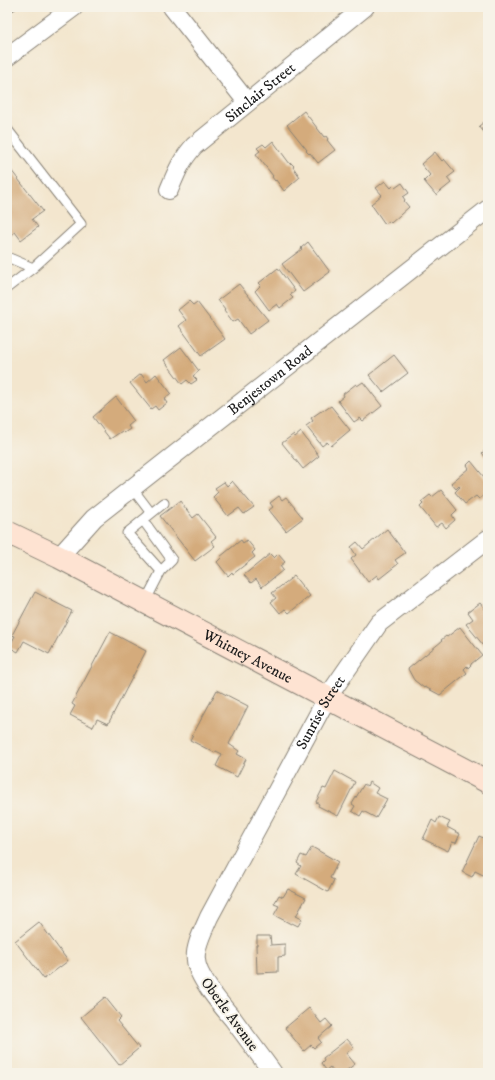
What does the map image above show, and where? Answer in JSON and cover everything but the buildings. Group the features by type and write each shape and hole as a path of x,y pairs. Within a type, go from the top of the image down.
{"main road":[{"name":"Whitney Avenue","path":"7,532 59,557 488,782"}],"street":[{"path":"7,57 74,7"},
{"path":"172,7 247,102"},
{"name":"Sinclair Street","path":"169,190 178,167 194,146 365,7"},
{"name":"Benjestown Road","path":"59,557 94,518 488,209"},
{"name":"Sunrise Street","path":"204,928 327,698 379,623 488,539"},
{"name":"Oberle Avenue","path":"204,928 198,944 196,960 201,975 211,991 274,1073"}],"lane":[{"path":"7,129 81,224 33,268 7,288"},
{"path":"7,257 33,268"},
{"path":"132,488 151,513"},
{"path":"161,571 127,533 164,503"},
{"path":"143,520 172,560 161,571 144,602"}],"railway":[{"path":"7,11 15,7"}]}
